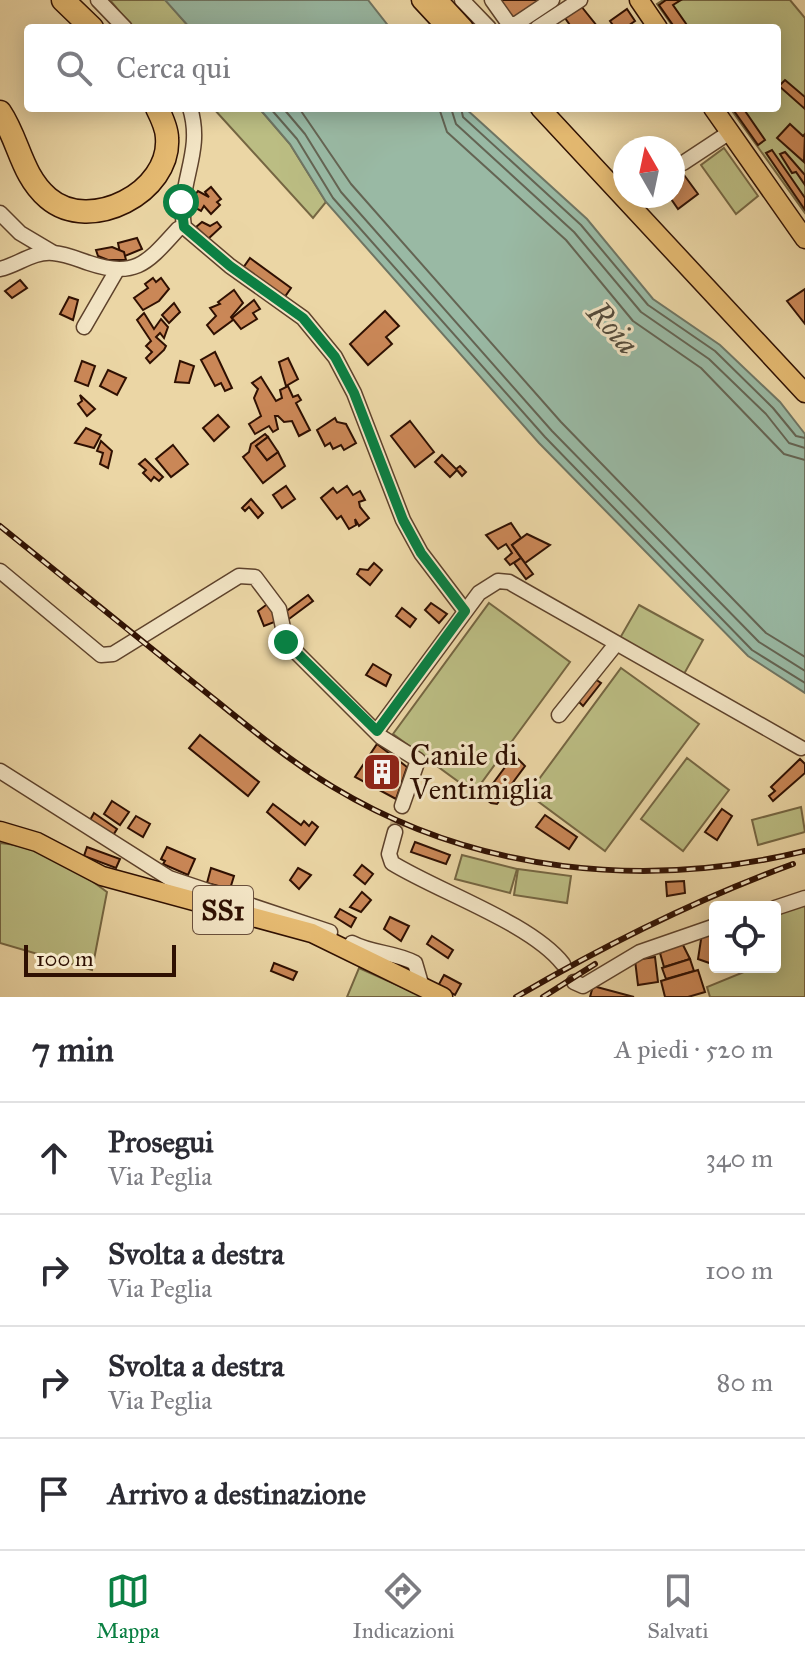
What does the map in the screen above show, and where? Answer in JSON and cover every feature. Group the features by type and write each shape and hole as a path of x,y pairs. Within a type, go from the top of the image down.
{"highway":[{"path":"66,2 88,24"},
{"path":"0,112 23,166 50,200 77,210 104,210 140,194 162,166 167,138 158,112"}],"main road":[{"path":"421,0 443,24"},
{"path":"438,0 460,24"},
{"path":"454,0 475,24"},
{"path":"639,0 655,24"},
{"path":"530,112 580,162 613,187"},
{"path":"544,112 613,184"},
{"path":"557,112 599,157 613,178"},
{"path":"716,112 805,239"},
{"path":"636,208 805,393"},
{"name":"SS1","path":"0,831 37,842 102,876 312,933 443,997"}],"street":[{"path":"98,0 121,24"},
{"path":"462,0 485,24"},
{"path":"481,0 497,24"},
{"path":"492,0 509,24 516,24 552,0"},
{"path":"543,24 580,0"},
{"path":"191,112 197,128 196,150 181,202 184,227 230,266 303,318 335,357 354,393 403,520 421,553 465,611"},
{"path":"685,162 730,132"},
{"path":"0,213 20,233 52,252 117,270 129,270 144,264 178,229 184,227"},
{"path":"0,269 40,253 52,252"},
{"path":"84,327 117,270"},
{"path":"0,571 101,655 124,647 247,574 255,577 279,609 286,642 381,737 418,760 402,806"},
{"path":"377,731 465,611 489,585 509,582 801,748"},
{"path":"559,715 616,644"},
{"path":"0,771 169,878 215,896 313,924 366,950 397,954 415,963 422,987"},
{"path":"395,832 389,854 392,863 544,945 563,964"},
{"path":"781,906 805,898"},
{"path":"578,984 640,952 709,928"}],"green space":[{"path":"110,0 166,0 187,24 130,24"},
{"path":"663,0 790,0 805,18 805,213 733,112 781,112 781,24 671,24 657,4"},
{"path":"217,112 262,112 290,144 326,202 313,218"},
{"path":"724,148 758,196 736,214 701,165"},
{"path":"489,603 570,662 474,793 393,734"},
{"path":"639,605 703,640 684,674 620,638"},
{"path":"621,668 699,724 605,851 528,794"},
{"path":"687,758 729,790 683,851 641,819"},
{"path":"801,807 805,832 758,845 752,820"},
{"path":"0,843 29,849 56,860 107,892 92,970 0,943"},
{"path":"462,855 517,869 510,893 455,879"},
{"path":"518,869 571,876 567,903 514,895"},
{"path":"805,903 805,997 710,997 707,987 741,973 781,973 781,912"},
{"path":"359,968 424,997 347,997"}],"water":[{"path":"165,0 368,0 387,24 186,24"},
{"name":"Roia","path":"262,112 469,112 587,219 653,299 720,345 780,402 805,434 805,693 748,656 539,443 326,202 290,144"}],"building":[{"path":"497,0 540,0 510,20"},
{"path":"666,0 681,0 673,5 686,24 672,24 659,5"},
{"path":"581,6 595,24 569,24 565,18"},
{"path":"627,9 635,21 631,24 612,24 610,21"},
{"path":"785,80 805,97 805,109 781,88"},
{"path":"735,112 746,112 765,140 758,145"},
{"path":"790,124 803,136 805,134 804,162 777,138"},
{"path":"772,150 805,198 805,210 766,153"},
{"path":"785,152 805,175 805,185 796,172 792,173 780,154"},
{"path":"685,176 698,194 685,204"},
{"path":"211,187 221,199 217,202 220,205 211,214 204,206 201,211 188,204 198,191 209,197 205,192"},
{"path":"202,222 210,226 217,222 221,227 208,239 196,227"},
{"path":"137,238 142,249 125,256 120,253 118,243"},
{"path":"112,247 124,252 126,260 108,260 98,256 96,250"},
{"path":"250,258 291,288 284,298 243,268"},
{"path":"153,278 156,282 161,278 169,289 159,301 143,310 134,298 148,288 145,284"},
{"path":"20,280 27,288 12,298 5,291"},
{"path":"805,289 805,324 787,301"},
{"path":"234,290 243,303 231,317 233,320 214,334 207,325 216,316 210,308 220,304 218,302"},
{"path":"69,297 78,300 73,320 60,314"},
{"path":"254,300 260,309 253,313 257,319 241,329 232,318"},
{"path":"174,303 180,312 169,323 162,315"},
{"path":"385,311 399,326 386,337 392,344 368,365 350,344"},
{"path":"144,313 154,329 161,319 168,327 164,338 160,333 156,337 166,346 164,350 150,363 146,358 152,352 146,346 151,341 137,320"},
{"path":"215,352 232,388 225,391 221,383 215,386 201,360"},
{"path":"288,358 298,379 286,386 279,362"},
{"path":"82,361 95,366 88,386 75,381"},
{"path":"180,361 194,366 189,383 175,382"},
{"path":"108,370 126,378 117,395 100,386"},
{"path":"261,377 276,401 282,398 280,390 288,386 293,397 298,395 301,400 296,403 310,430 299,436 292,421 284,422 275,416 278,429 273,432 269,426 255,434 249,424 261,416 254,398 258,389 252,383"},
{"path":"80,395 95,409 87,416 78,404 82,401"},
{"path":"218,415 229,427 214,441 203,428"},
{"path":"335,418 337,422 346,424 356,443 344,450 341,445 333,449 330,443 325,446 317,430"},
{"path":"410,421 434,452 415,467 391,436"},
{"path":"86,428 101,435 94,448 75,443"},
{"path":"265,434 268,437 256,446 267,460 278,452 285,466 263,483 243,457 249,452 251,444"},
{"path":"268,437 278,452 267,460 256,446"},
{"path":"101,441 112,451 108,468 100,464 103,453 97,451"},
{"path":"173,445 188,464 171,477 156,459"},
{"path":"442,455 456,469 460,466 466,472 462,476 457,470 450,477 435,462"},
{"path":"145,459 163,477 159,481 154,477 151,481 143,473 146,470 139,464"},
{"path":"286,486 295,499 282,508 273,495"},
{"path":"347,486 353,495 360,491 365,500 359,502 360,507 369,518 359,526 355,519 356,525 349,529 341,516 337,519 321,498 333,488 337,493"},
{"path":"251,499 263,513 258,518 249,507 245,511 242,508"},
{"path":"511,523 521,538 512,545 521,558 510,565 505,559 512,553 506,544 498,549 486,535"},
{"path":"527,534 550,545 525,563 512,545"},
{"path":"521,558 533,574 526,579 514,563"},
{"path":"374,563 382,570 370,585 357,574 360,569 368,570"},
{"path":"308,595 313,601 289,619 284,613"},
{"path":"270,602 277,621 264,626 258,611"},
{"path":"431,603 447,614 439,623 425,610"},
{"path":"402,608 416,619 410,627 396,616"},
{"path":"373,664 391,675 386,686 366,675"},
{"path":"595,679 601,683 583,706 578,701"},
{"path":"200,735 259,782 248,796 189,748"},
{"name":"Canile di Ventimiglia","path":"377,744 407,767 396,799 355,777"},
{"path":"514,755 525,766 497,804 491,803 483,797"},
{"path":"800,759 805,764 805,773 773,801 769,796 775,791 771,787"},
{"path":"112,801 129,812 120,825 104,814"},
{"path":"273,804 301,825 304,821 309,826 312,822 318,827 305,845 267,812"},
{"path":"722,809 732,816 717,840 705,832"},
{"path":"94,813 117,829 112,837 89,822"},
{"path":"545,815 577,837 569,849 536,827"},
{"path":"136,816 150,824 143,837 128,828"},
{"path":"415,842 450,855 446,864 411,852"},
{"path":"87,847 120,859 116,868 84,856"},
{"path":"167,847 195,859 188,875 163,864 165,861 161,859"},
{"path":"362,865 373,874 365,884 354,875"},
{"path":"211,868 234,876 230,889 207,883"},
{"path":"298,868 311,875 299,889 290,880"},
{"path":"684,881 685,893 667,896 666,882"},
{"path":"362,892 371,900 361,912 350,907"},
{"path":"340,909 356,918 351,927 335,917"},
{"path":"390,917 409,926 401,941 384,929"},
{"path":"709,931 709,963 698,959 702,933"},
{"path":"432,936 453,950 448,958 427,944"},
{"path":"682,943 690,959 664,967 660,953"},
{"path":"655,957 658,982 638,985 635,960"},
{"path":"690,959 694,971 666,979 662,968"},
{"path":"274,963 297,972 293,980 271,971"},
{"path":"698,970 705,992 688,997 665,997 661,981"},
{"path":"444,975 461,984 455,995 438,986"},
{"path":"593,986 634,997 590,997"}],"tunnel":[{"path":"395,832 402,806"}],"railway":[{"path":"0,526 244,723 314,775 388,816 444,839 503,855 563,866 623,871 684,870 745,863 805,851"},
{"path":"516,997 652,924 793,864"},
{"path":"543,997 595,964"}],"place":[{"name":"Canile di Ventimiglia","path":"382,772"}],"route":[{"path":"181,202 184,227 230,266 303,318 335,357 354,393 387,486 403,520 421,553 465,611 377,731 286,642"}]}
